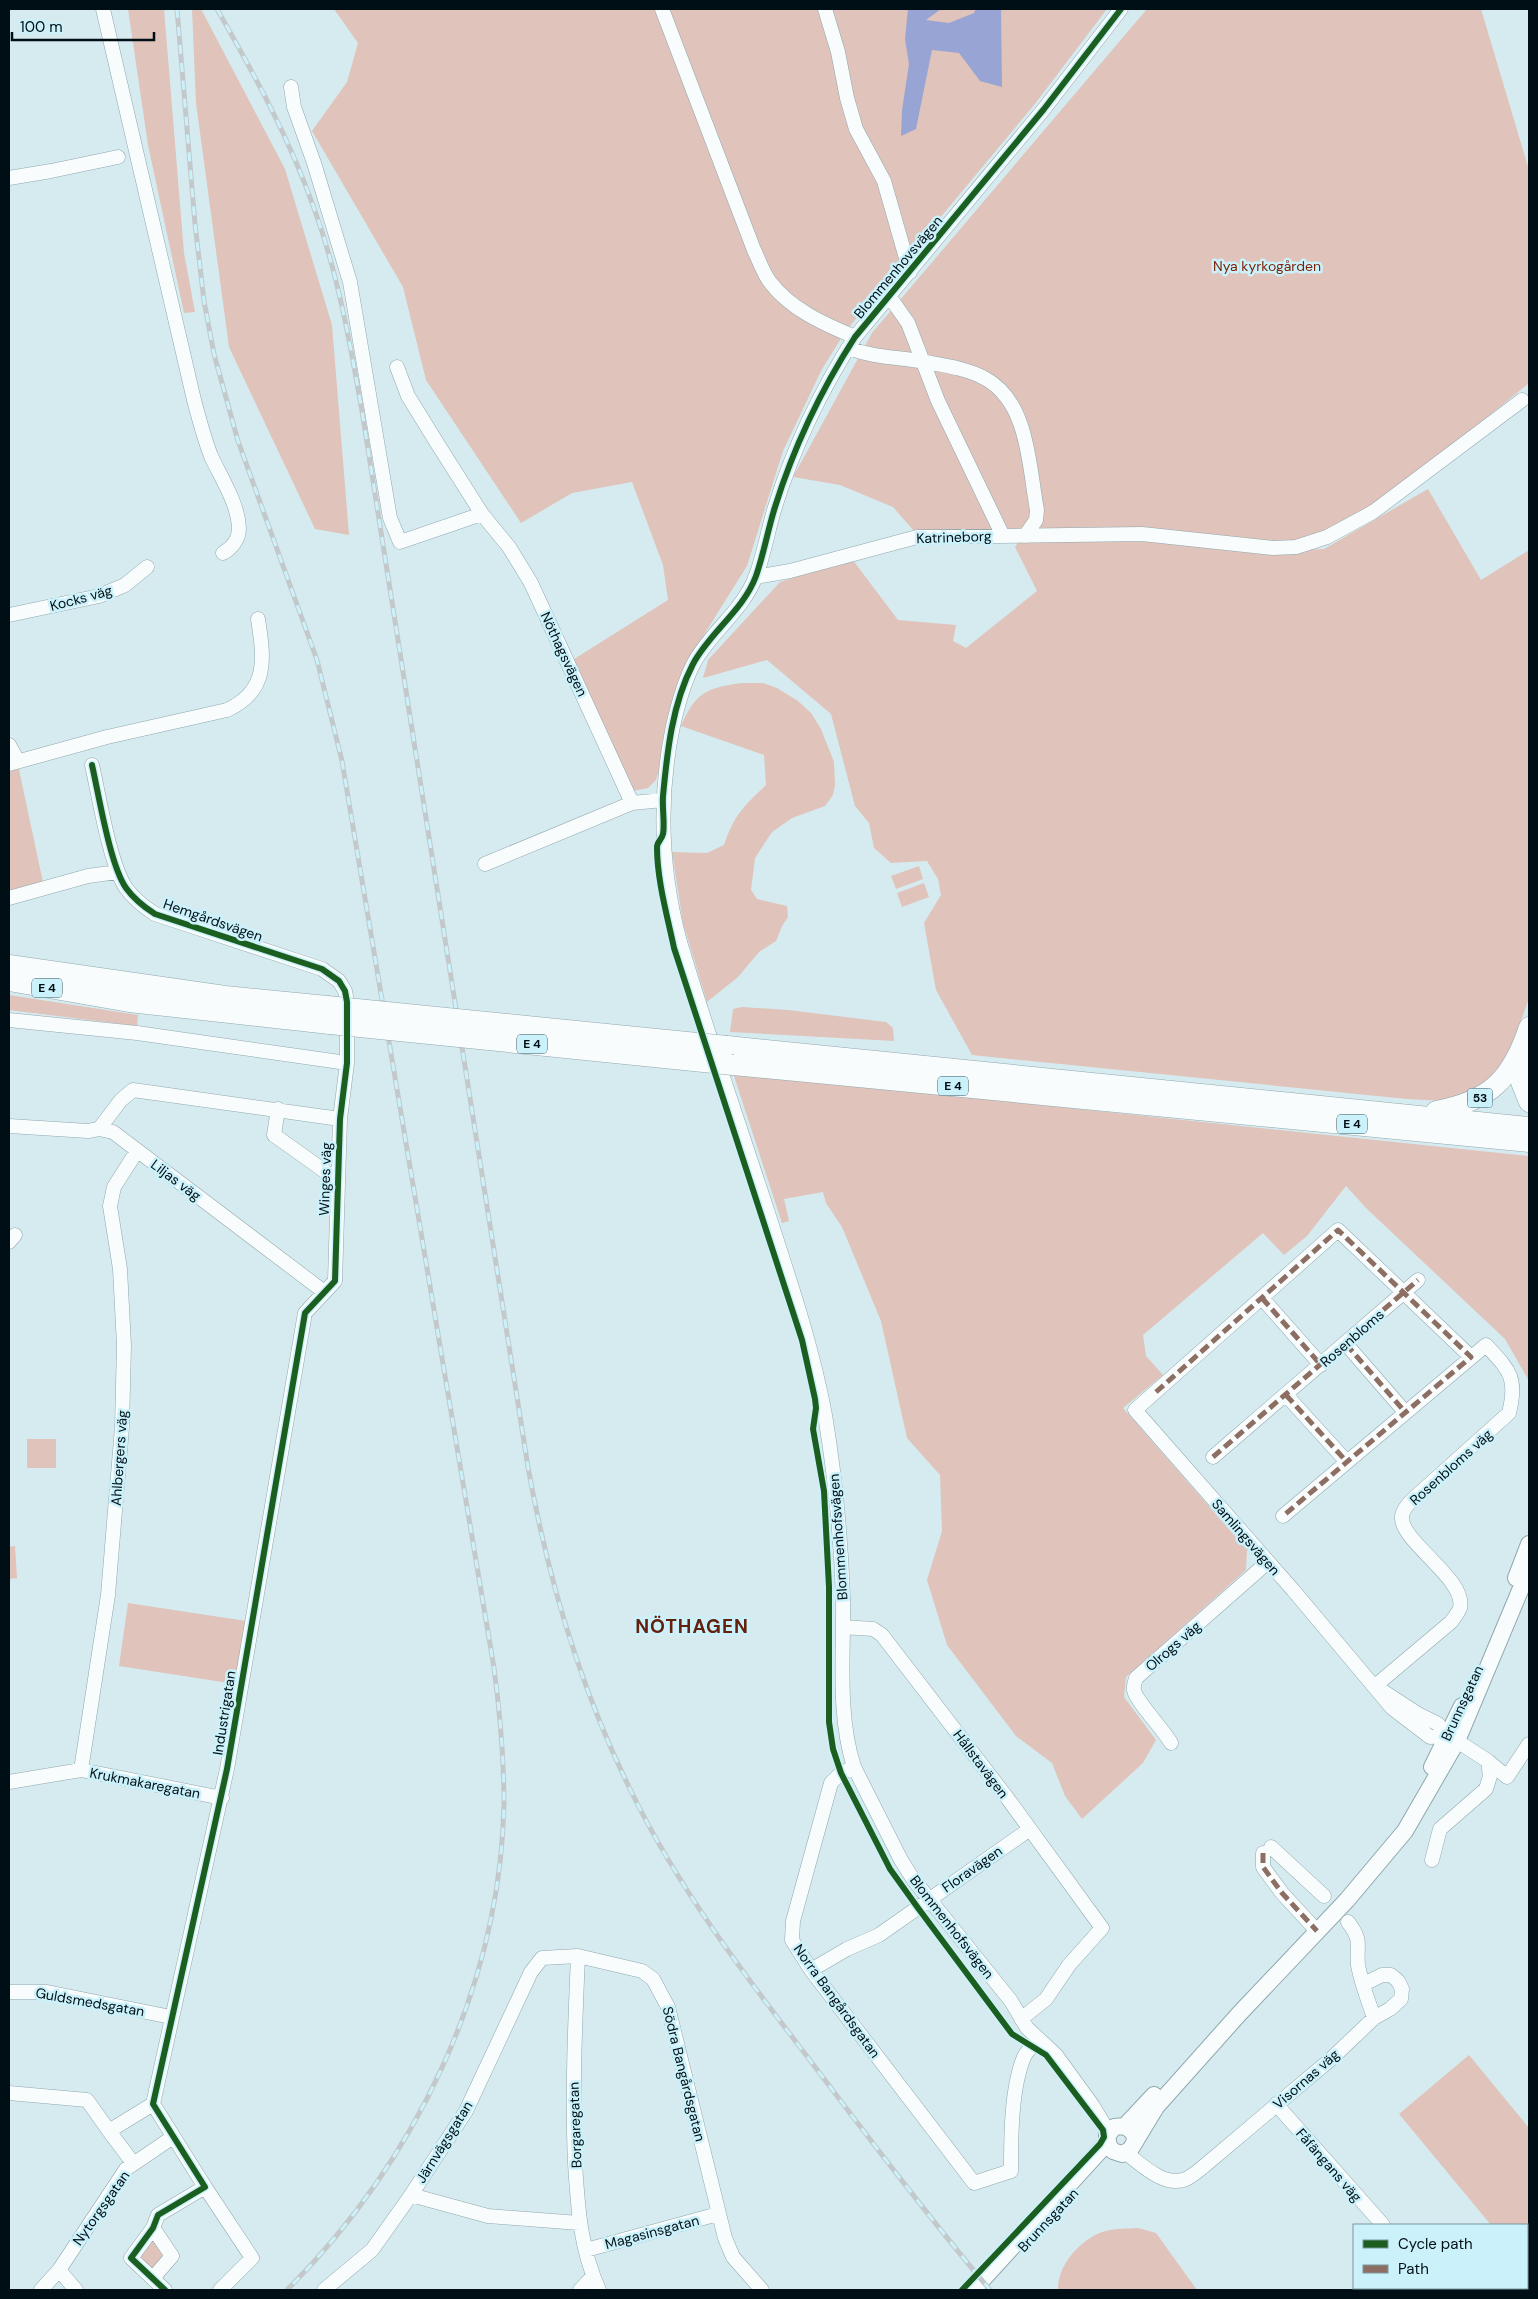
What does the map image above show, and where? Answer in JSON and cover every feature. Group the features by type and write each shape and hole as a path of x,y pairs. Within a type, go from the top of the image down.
{"highway":[{"name":"E 4","path":"9,965 225,996 329,1015"},
{"name":"E 4","path":"9,981 129,1002 329,1015 1529,1142"},
{"name":"53","path":"1414,1115 1456,1107 1480,1098 1501,1082 1522,1048 1529,1027"},
{"path":"1522,1048 1521,1082 1529,1102"},
{"name":"E 4","path":"730,1056 1529,1126"}],"main road":[{"name":"Brunnsgatan","path":"1452,1738 1461,1709 1529,1544"},
{"name":"Brunnsgatan","path":"974,2290 1156,2107 1239,2014 1347,1900 1405,1831 1452,1738 1529,1569"},
{"name":"Brunnsgatan","path":"982,2290 1122,2140"}],"street":[{"path":"103,9 194,400 211,455 230,496 237,518 239,530 236,541 223,553"},
{"path":"662,9 754,250 770,282 788,300 870,355 922,361 972,372 987,379 1001,390 1022,427 1037,510 1036,520 1025,536"},
{"path":"824,9 838,52 847,98 856,129 884,181 910,272"},
{"name":"Blommenhovsvägen","path":"756,577 789,466 809,418 852,342 1038,116 1121,9"},
{"path":"291,87 294,107 317,172 350,282 390,518 400,542 482,514"},
{"path":"9,178 118,156"},
{"path":"889,296 908,323 922,361 1003,536"},
{"name":"Nöthagsvägen","path":"396,368 408,396 482,514 509,547 531,583 632,803"},
{"name":"Katrineborg","path":"756,577 790,571 918,537 1142,534 1273,548 1310,544 1373,512 1522,400"},
{"name":"Kocks väg","path":"9,615 99,596 125,585 147,567"},
{"name":"Blommenhofsvägen","path":"756,577 746,596 703,647 692,666 674,721 666,763 663,834 676,926 804,1324 818,1380 830,1448 837,1508 843,1627 844,1720 849,1752 854,1767 901,1860 929,1899 1011,2001 1029,2030 1056,2055 1093,2106 1122,2140"},
{"path":"9,745 13,762 107,737 227,710 241,704 253,691 262,670 262,648 258,620"},
{"name":"Hemgårdsvägen","path":"92,765 117,872 126,888 143,906 155,914 322,969 339,981 345,991 347,1002 347,1063"},
{"path":"485,864 632,803 663,800"},
{"path":"9,898 88,876 117,872"},
{"path":"9,1020 137,1033 347,1063"},
{"name":"Winges väg","path":"323,1291 335,1281 340,1119 347,1063"},
{"path":"99,1129 121,1100 133,1090 340,1119"},
{"name":"Winges väg","path":"278,1109 274,1134 337,1180"},
{"name":"Liljas väg","path":"9,1126 88,1131 99,1129 113,1132 323,1291"},
{"name":"Ahlbergers väg","path":"81,1770 108,1596 122,1427 124,1345 120,1269 110,1206 114,1187 137,1150"},
{"path":"1321,1365 1262,1298 1338,1230 1471,1357"},
{"name":"Rosenbloms","path":"1213,1457 1418,1280"},
{"name":"Industrigatan","path":"152,2104 222,1798 305,1313 323,1291"},
{"name":"Samlingsvägen","path":"1262,1298 1135,1410 1392,1708 1430,1737 1452,1738"},
{"path":"1346,1344 1404,1412"},
{"name":"Rosenbloms väg","path":"1283,1516 1404,1412 1486,1345 1509,1370 1514,1394 1509,1413 1412,1500 1405,1508 1402,1517 1406,1530 1451,1582 1459,1596 1460,1608 1452,1622 1375,1686"},
{"path":"1286,1395 1347,1462"},
{"name":"Olrogs väg","path":"1171,1743 1164,1730 1137,1699 1133,1689 1136,1678 1268,1562"},
{"name":"Hållstavägen","path":"843,1627 873,1629 882,1635 1102,1928 1069,1964 1046,1999 1022,2019"},
{"path":"1452,1738 1507,1777 1529,1744"},
{"path":"1432,1860 1440,1829 1486,1789 1490,1776 1488,1762"},
{"name":"Norra Bangårdsgatan","path":"854,1767 840,1773 831,1782 793,1921 792,1940 811,1970 974,2183 1011,2171 1011,2127 1024,2056 1040,2041"},
{"name":"Krukmakaregatan","path":"9,1782 81,1770 222,1798"},
{"name":"Floravägen","path":"811,1970 847,1949 879,1936 929,1899 1030,1830"},
{"path":"1317,1931 1282,1893 1263,1868 1267,1850 1324,1896"},
{"path":"1348,1922 1355,1931 1359,1942 1358,1965 1374,2018"},
{"name":"Södra Bangårdsgatan","path":"532,1972 542,1958 578,1956 642,1971 653,1979 662,1992 668,2007 718,2214 733,2257 762,2290"},
{"name":"Borgaregatan","path":"578,1956 572,2104 579,2223 593,2276 599,2290"},
{"name":"Järnvägsgatan","path":"324,2290 372,2250 466,2111 532,1972"},
{"name":"Visornas väg","path":"1122,2140 1161,2178 1173,2182 1186,2179 1331,2059 1374,2018 1390,2009 1401,1999 1402,1989 1398,1981 1391,1975 1382,1974 1364,1984"},
{"name":"Guldsmedsgatan","path":"9,1992 46,1992 171,2017"},
{"path":"9,2093 87,2100 133,2164"},
{"path":"110,2131 152,2104 252,2258 220,2290"},
{"name":"Fåfängans väg","path":"1276,2104 1382,2224"},
{"name":"Nytorgsgatan","path":"41,2290 58,2270 126,2169 173,2137"},
{"path":"165,2290 131,2258 153,2228 158,2215 205,2187"},
{"path":"411,2195 488,2216 579,2223"},
{"name":"Magasinsgatan","path":"586,2250 718,2214"},
{"path":"153,2228 172,2256 153,2278"},
{"path":"58,2270 76,2290"},
{"path":"580,2290 593,2276"}],"green space":[{"path":"128,9 164,9 184,253 195,312 184,313 148,145"},
{"path":"192,9 201,9 285,169 332,325 349,535 315,529 229,347 196,103"},
{"path":"334,9 1107,9 1034,105 845,332 821,371 783,451 747,566 695,649 656,780 648,788 633,791 571,661 668,600 663,565 632,482 572,493 521,523 426,380 403,287 312,131 347,82 358,43"},
{"name":"Nya kyrkogården","path":"1147,9 1481,9 1529,170 1529,383 1421,471 1374,506 1305,540 1246,552 1324,549 1428,489 1481,580 1529,550 1529,998 1508,1059 1484,1088 1444,1101 1407,1099 972,1055 936,990 924,923 941,895 938,879 927,861 891,863 874,848 869,823 855,806 831,714 767,660 703,678 708,660 780,582 852,559 898,620 956,625 953,641 966,648 1037,591 1015,547 1020,540 1109,542 1109,530 983,529 914,531 893,507 840,485 793,477 872,333"},
{"path":"741,683 763,683 777,688 798,701 811,713 821,729 834,762 835,785 833,795 825,806 792,818 772,832 755,858 751,890 757,899 787,906 788,917 776,941 759,952 738,977 707,1002 683,923 672,852 707,853 724,845 736,818 766,785 764,755 681,726 691,706 703,694 719,687"},
{"path":"18,765 44,887 9,896 9,767"},
{"path":"919,866 923,879 896,889 891,876"},
{"path":"924,883 929,897 902,907 897,893"},
{"path":"9,995 138,1015 137,1026 9,1010"},
{"path":"742,1007 788,1010 886,1022 893,1028 894,1041 730,1032 733,1009"},
{"path":"733,1073 1529,1156 1529,1381 1505,1339 1367,1209 1346,1186 1307,1236 1284,1255 1263,1233 1143,1335 1146,1356 1163,1375 1123,1408 1247,1550 1246,1570 1126,1677 1124,1697 1156,1740 1143,1763 1082,1819 1065,1796 1052,1763 1016,1736 947,1645 927,1580 942,1531 940,1475 907,1438 881,1321 842,1227 826,1203 823,1192 784,1199 789,1221 782,1223"},
{"path":"27,1439 56,1439 56,1468 27,1468"},
{"path":"15,1546 17,1578 9,1579 9,1547"},
{"path":"128,1603 246,1621 235,1684 119,1666"},
{"path":"1469,2055 1529,2128 1529,2237 1528,2224 1490,2224 1399,2114"},
{"path":"1138,2228 1156,2233 1197,2290 1058,2290 1059,2281 1066,2262 1088,2239 1110,2230"},
{"path":"152,2235 169,2256 153,2273 138,2255"},
{"path":"1528,2257 1529,2290 1486,2290 1528,2289"}],"water":[{"path":"908,9 941,9 926,20 949,23 974,13 976,9 1001,9 1002,87 980,81 959,53 932,50 916,129 901,136 902,110 909,64 905,39"}],"railway":[{"path":"177,9 195,224 204,301 214,354 238,441 317,660 342,761 494,1668 503,1770 504,1804 499,1872 486,1939 467,2004 442,2068 411,2128 374,2186 333,2240 287,2290"},
{"path":"217,9 258,82 305,184 323,235 343,310 362,411 528,1467 545,1550 581,1673 613,1752 649,1827 713,1930 898,2176 990,2290"}],"marked path":[{"path":"1156,1392 1338,1230 1471,1357 1283,1516"},
{"path":"1213,1457 1418,1280"},
{"path":"1262,1298 1321,1365"},
{"path":"1346,1344 1405,1412"},
{"path":"1286,1395 1347,1462"},
{"path":"1263,1853 1263,1867 1282,1893 1317,1931"}],"cycle path":[{"path":"962,2290 1100,2144 1104,2137 1103,2130 1046,2055 1012,2034 918,1908 890,1869 841,1773 833,1749 829,1722 829,1587 824,1491 813,1429 816,1408 815,1399 802,1340 674,948 661,885 657,847 664,830 663,796 666,763 680,695 700,652 735,611 750,589 759,567 782,484 809,419 831,377 855,337 1044,109 1121,9"},
{"path":"92,765 110,847 120,877 126,888 143,906 155,914 322,969 339,981 345,991 347,1002 347,1063 340,1119 335,1281 305,1313 227,1769 153,2104 205,2187 158,2215 153,2228 131,2258 165,2290"}],"district":[{"name":"NÖTHAGEN","path":"692,1626"}]}
